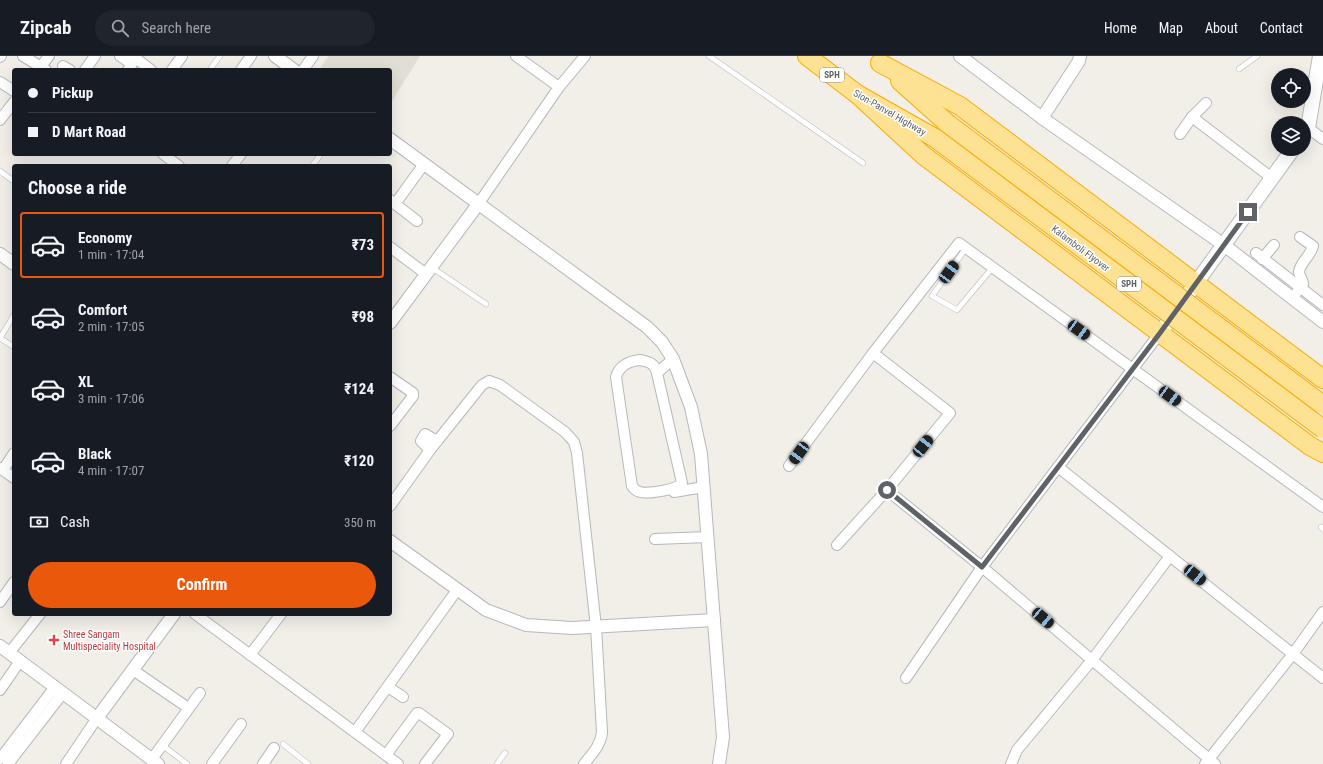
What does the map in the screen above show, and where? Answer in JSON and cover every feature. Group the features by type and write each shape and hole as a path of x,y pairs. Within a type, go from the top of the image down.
{"highway":[{"name":"Sion-Panvel Highway","path":"807,56 857,94 935,138"},
{"path":"875,60 960,106 1323,379"},
{"name":"Kalamboli Flyover","path":"875,60 947,123 1323,405"},
{"path":"857,94 923,155 1310,446 1323,453"},
{"name":"Kalamboli Flyover","path":"935,138 1323,429"}],"main road":[{"path":"1309,116 1320,56"},
{"path":"1160,333 1288,156"}],"street":[{"path":"23,56 41,68"},
{"path":"43,68 49,56"},
{"path":"86,68 95,56"},
{"path":"120,56 132,64 129,68"},
{"path":"133,56 149,68"},
{"path":"174,68 183,56"},
{"path":"179,68 183,56"},
{"path":"275,56 291,68"},
{"path":"304,68 313,56"},
{"path":"516,56 559,87"},
{"path":"392,319 479,203 559,87 584,56"},
{"path":"960,56 971,60 1042,118 1224,245 1323,322"},
{"path":"1042,118 1079,61 1080,56"},
{"path":"242,68 247,57"},
{"path":"0,82 12,91"},
{"path":"0,90 12,98"},
{"path":"1180,134 1192,117 1206,103"},
{"path":"0,120 12,105"},
{"path":"1192,117 1272,178"},
{"path":"1311,133 1323,139"},
{"path":"392,140 647,327 662,342 673,359 691,407 701,454 723,737 719,764"},
{"path":"166,156 176,164"},
{"path":"417,221 392,202 424,164"},
{"path":"1291,298 1303,284 1299,273 1301,265 1312,250 1312,246 1300,237"},
{"path":"789,466 873,353 959,243 1323,507"},
{"path":"1274,244 1259,256 1323,305"},
{"path":"392,248 429,271"},
{"path":"0,255 12,263"},
{"path":"906,678 982,567 1160,333"},
{"path":"837,545 887,490 950,413 873,353"},
{"path":"657,373 673,359"},
{"path":"632,361 650,362 656,368 657,373 682,483 674,489 641,493 635,490 632,486 616,377 623,366 632,361"},
{"path":"392,378 413,393 413,396 392,423"},
{"path":"392,503 437,441 482,385 489,381 500,385 565,432 574,442 577,453 596,627 601,740 584,764"},
{"path":"430,450 421,441 425,434 437,441"},
{"path":"12,455 1,469 12,477"},
{"path":"1058,466 1323,678"},
{"path":"664,494 704,487"},
{"path":"887,490 982,567 1210,762 1293,654 1323,612"},
{"path":"655,539 708,537"},
{"path":"392,542 486,610 526,624 549,628 596,627 714,620"},
{"path":"1011,764 1017,750 1092,660 1170,556"},
{"path":"0,602 12,588"},
{"path":"355,732 457,590"},
{"path":"0,681 11,655 39,616"},
{"path":"66,764 97,718 173,616"},
{"path":"198,616 396,763"},
{"path":"250,655 279,616"},
{"path":"0,690 11,655"},
{"path":"11,655 152,760"},
{"path":"133,670 184,705"},
{"path":"388,687 403,697"},
{"path":"0,759 59,690"},
{"path":"8,764 59,690"},
{"path":"197,691 162,745 152,760 184,705 197,691"},
{"path":"384,754 416,708"},
{"path":"384,754 417,713 419,713 448,734 425,764"},
{"path":"207,764 239,724 212,764"},
{"path":"263,764 279,746"}],"lane":[{"path":"211,68 220,56"},
{"path":"709,56 862,163"},
{"path":"1239,69 1257,56"},
{"path":"0,171 12,180"},
{"path":"966,248 932,296 956,310 993,268"},
{"path":"429,271 486,304"},
{"path":"12,318 0,338 12,346"},
{"path":"162,745 188,764"},
{"path":"279,746 308,764"},
{"path":"497,764 505,753"}],"shaded area":[{"path":"328,56 420,56 392,101 392,68 321,67"}],"place":[{"name":"Shree Sangam Multispeciality Hospital","path":"54,640"}],"route":[{"path":"887,490 982,567 1160,333 1248,212"}]}
